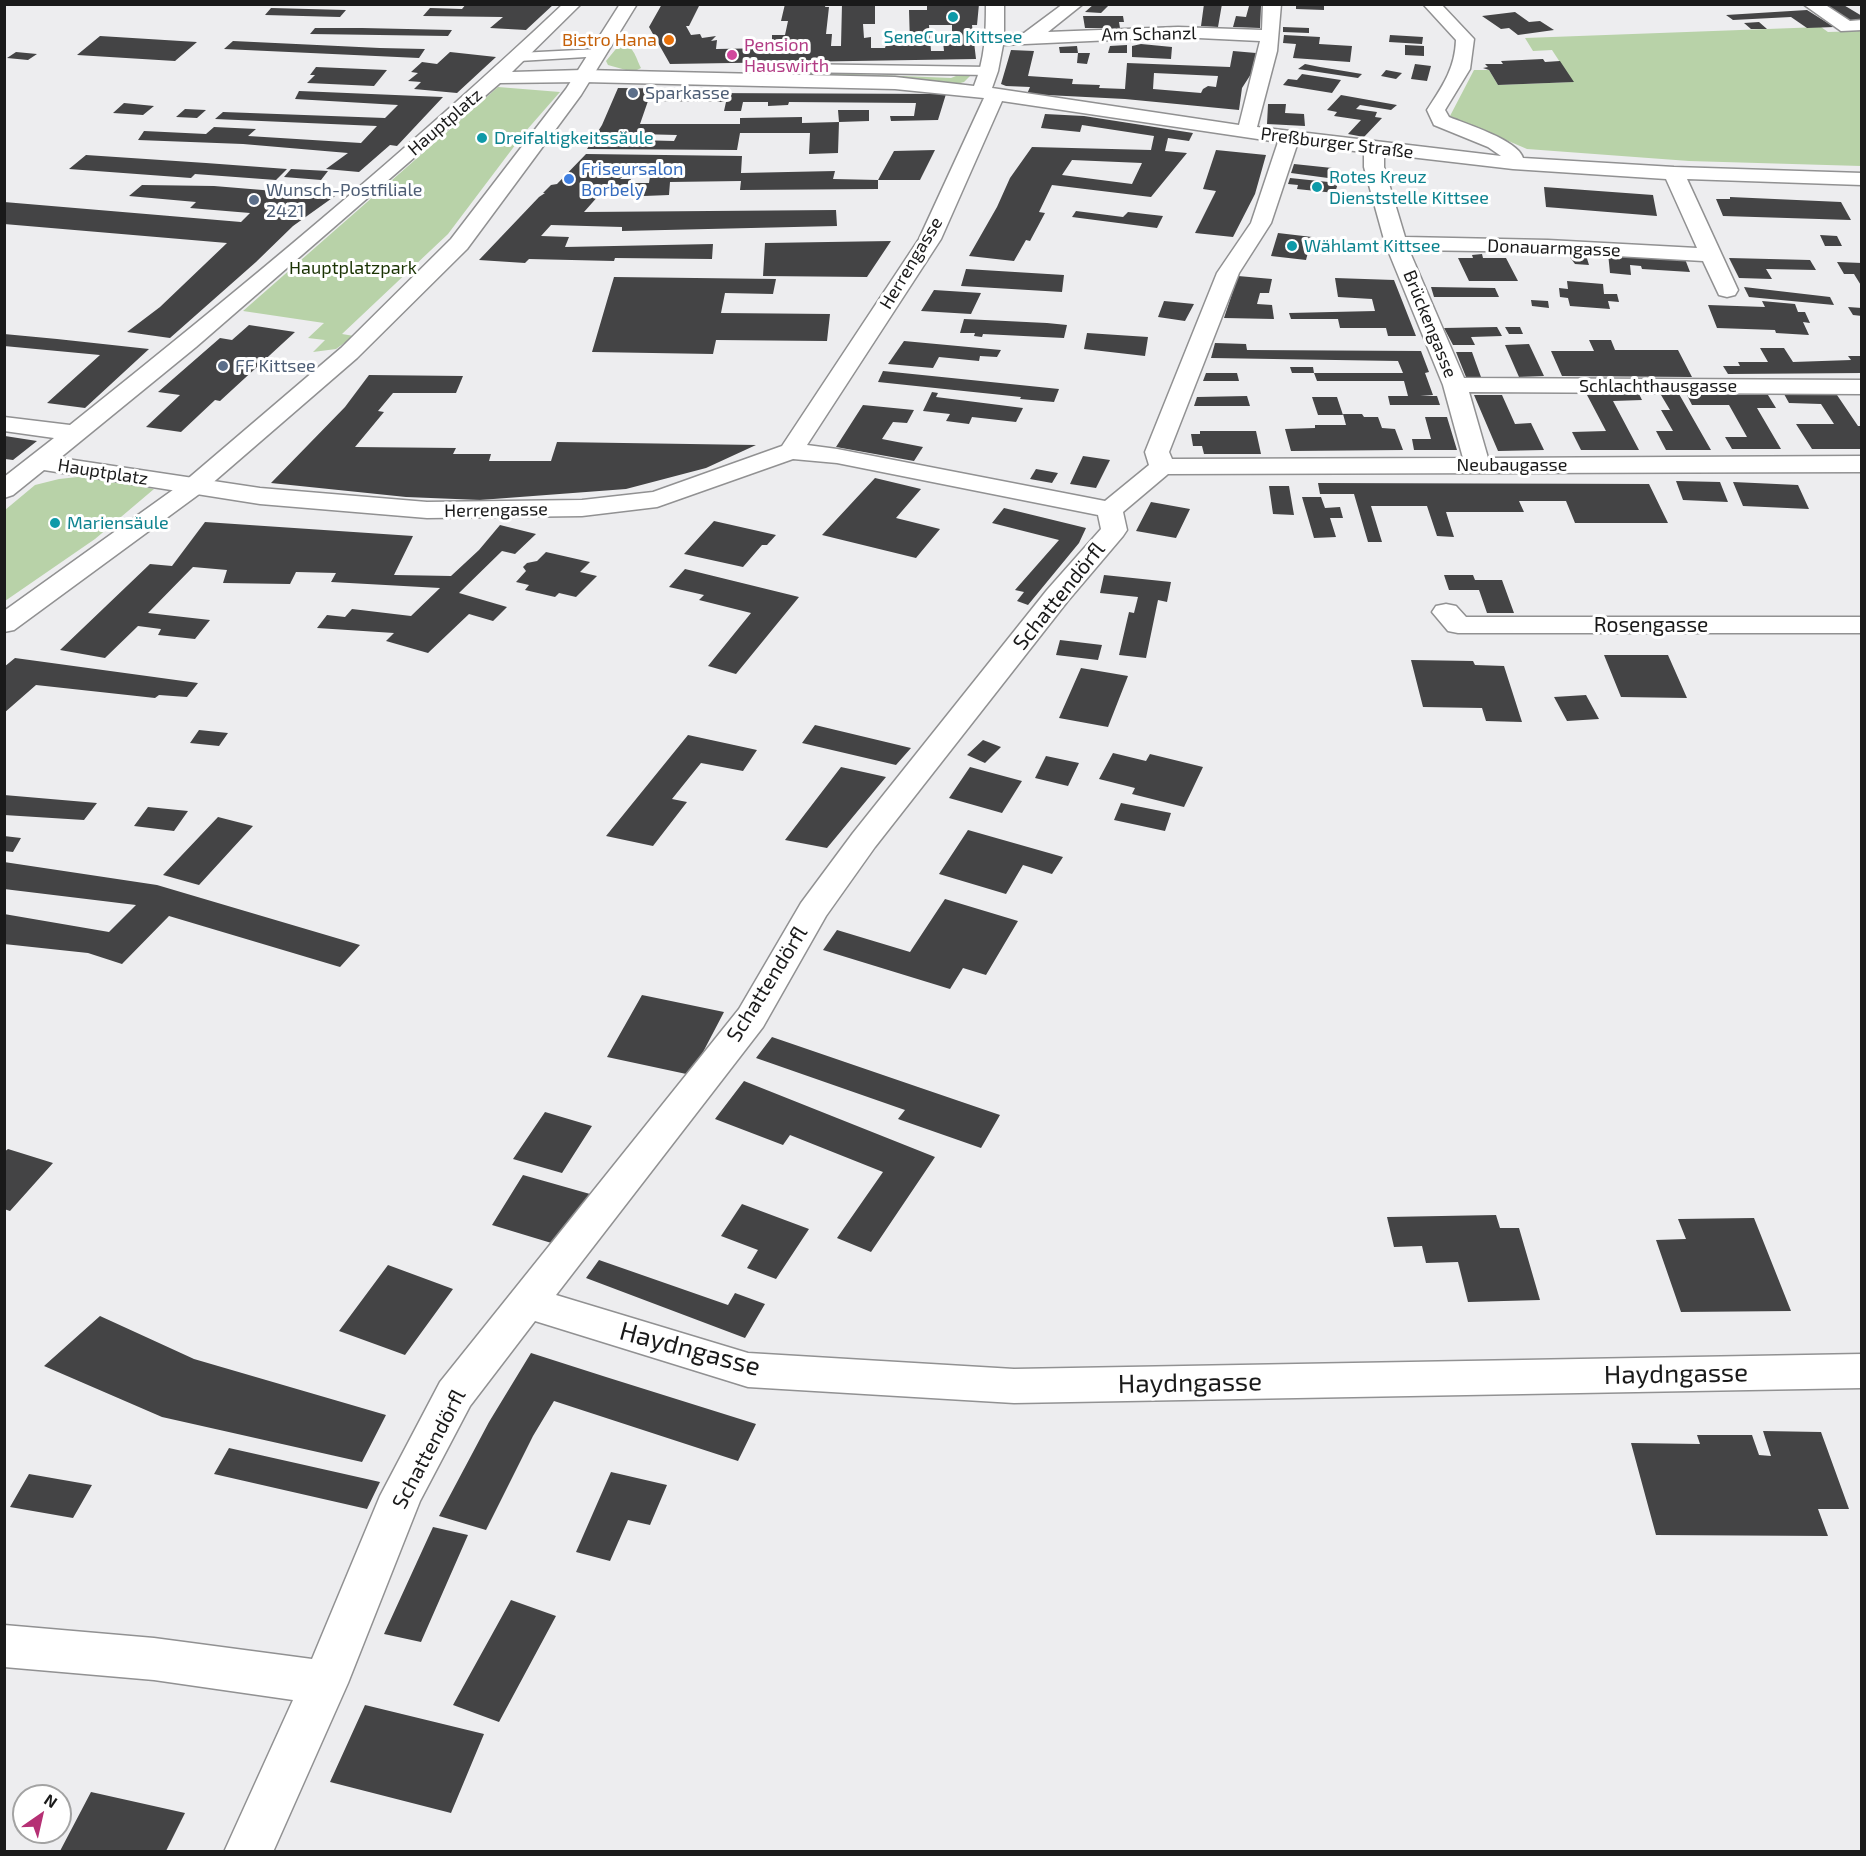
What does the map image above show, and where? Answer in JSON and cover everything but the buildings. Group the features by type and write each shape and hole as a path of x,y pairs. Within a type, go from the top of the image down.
{"street":[{"name":"Hauptplatz","path":"39,462 188,342 519,57 573,4"},
{"path":"4,624 193,487 349,353 459,244 583,76 629,4"},
{"name":"Herrengasse","path":"792,452 930,239 988,93 989,71 995,40 995,4"},
{"path":"1029,38 1075,4"},
{"path":"1246,132 1255,104 1273,24 1272,4"},
{"path":"1431,4 1465,39 1465,58 1459,78 1436,110 1441,121 1495,143 1513,155 1513,164"},
{"path":"1811,4 1847,27 1862,26"},
{"name":"Am Schanzl","path":"995,40 1178,32 1269,36"},
{"name":"Hauptplatz","path":"495,78 583,76 778,79"},
{"name":"Preßburger Straße","path":"778,79 896,83 988,93 1289,138 1513,164 1861,180"},
{"path":"1110,510 1162,466 1157,452 1228,273 1261,223 1289,138"},
{"name":"Brückengasse","path":"1374,148 1374,167 1396,243 1455,385 1478,465"},
{"path":"1674,173 1727,290"},
{"name":"Donauarmgasse","path":"1396,243 1548,246 1711,255"},
{"name":"Schlachthausgasse","path":"1455,385 1862,387"},
{"path":"4,424 75,433"},
{"name":"Herrengasse","path":"193,487 260,496 427,510 582,508 657,499 792,452 837,456 1110,510"},
{"name":"Hauptplatz","path":"39,462 193,487"},
{"path":"4,490 39,462"},
{"name":"Neubaugasse","path":"1162,466 1862,464"},
{"name":"Schattendörfl","path":"248,1851 325,1683 401,1496 455,1394 529,1303 751,1018 813,911 864,840 1051,604 1113,530 1110,510"},
{"name":"Rosengasse","path":"1446,612 1458,625 1862,625"},
{"name":"Haydngasse","path":"529,1303 748,1370 1014,1386 1862,1371"},
{"path":"4,1646 153,1659 325,1683"}],"lane":[{"path":"533,43 602,46"},
{"path":"519,57 602,46"},
{"path":"778,79 793,68 989,71"}],"green space":[{"path":"1821,27 1828,32 1861,31 1861,166 1689,161 1527,149 1450,116 1474,70 1489,70 1498,85 1573,82 1552,50 1533,51 1525,38"},
{"path":"620,44 631,49 641,68 633,72 608,65 606,61"},
{"path":"805,72 951,78 966,72 973,73 964,82 957,84 799,75"},
{"name":"Hauptplatzpark","path":"498,87 560,92 525,132 448,234 342,334 354,336 336,349 313,352 325,340 308,338 324,323 243,311"},
{"path":"87,476 154,489 95,539 5,601 5,510 35,485 59,479"}],"place":[{"name":"SeneCura Kittsee","path":"953,17"},
{"name":"Bistro Hana","path":"669,40"},
{"name":"Pension Hauswirth","path":"732,55"},
{"name":"Sparkasse","path":"633,93"},
{"name":"Dreifaltigkeitssäule","path":"482,138"},
{"name":"Friseursalon Borbely","path":"569,179"},
{"name":"Rotes Kreuz Dienststelle Kittsee","path":"1317,187"},
{"name":"Wunsch-Postfiliale 2421","path":"254,200"},
{"name":"Wählamt Kittsee","path":"1292,246"},
{"name":"FF Kittsee","path":"223,366"},
{"name":"Mariensäule","path":"55,523"}]}
